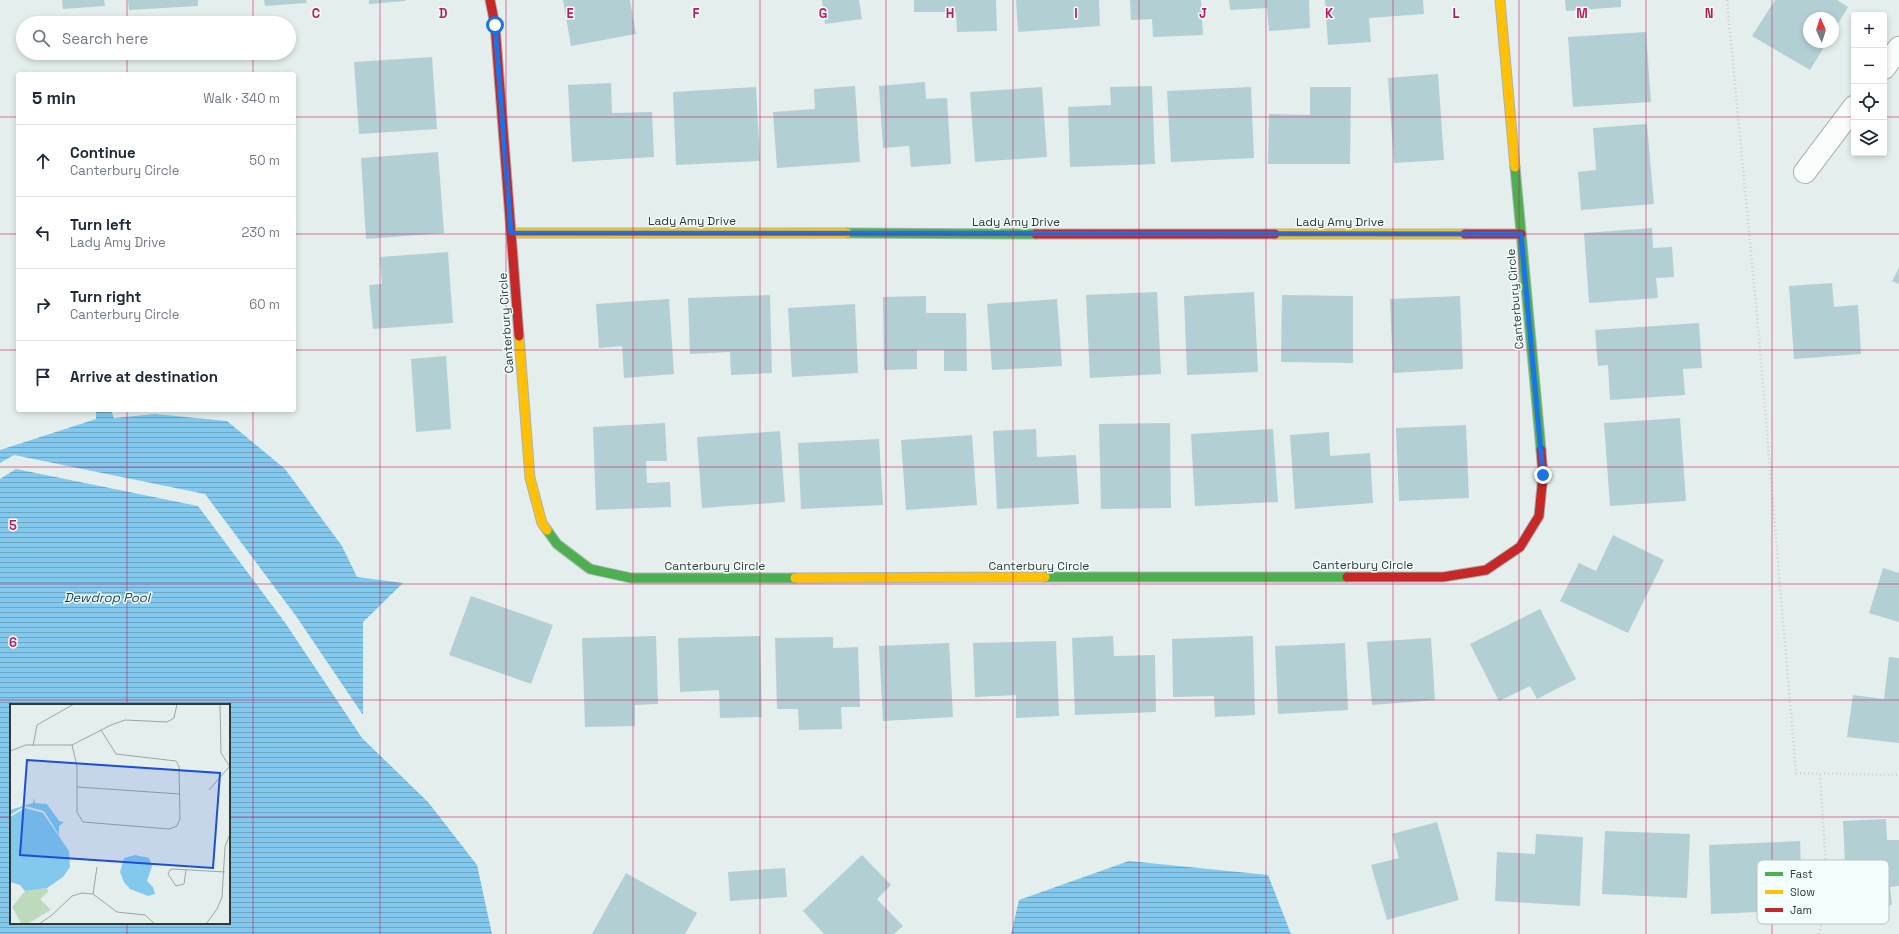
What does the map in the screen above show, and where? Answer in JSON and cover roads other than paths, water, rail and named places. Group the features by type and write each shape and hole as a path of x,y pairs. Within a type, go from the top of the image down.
{"street":[{"name":"Canterbury Circle","path":"490,0 495,25 530,478 542,523 557,544 590,569 631,578 1435,577 1486,570 1520,548 1539,516 1543,475 1500,0"},
{"path":"1887,64 1899,48"},
{"path":"1805,172 1851,111"},
{"name":"Lady Amy Drive","path":"511,233 1521,234"}],"water":[{"path":"96,412 112,412 114,418 155,414 227,421 285,469 342,546 357,577 403,583 363,622 363,715 296,616 205,494 14,455 0,463 0,450 96,419"},
{"name":"Dewdrop Pool","path":"16,469 198,506 286,624 362,738 428,802 477,865 492,934 0,934 0,479"},
{"path":"1129,861 1268,875 1291,934 1011,934 1019,900"}]}
